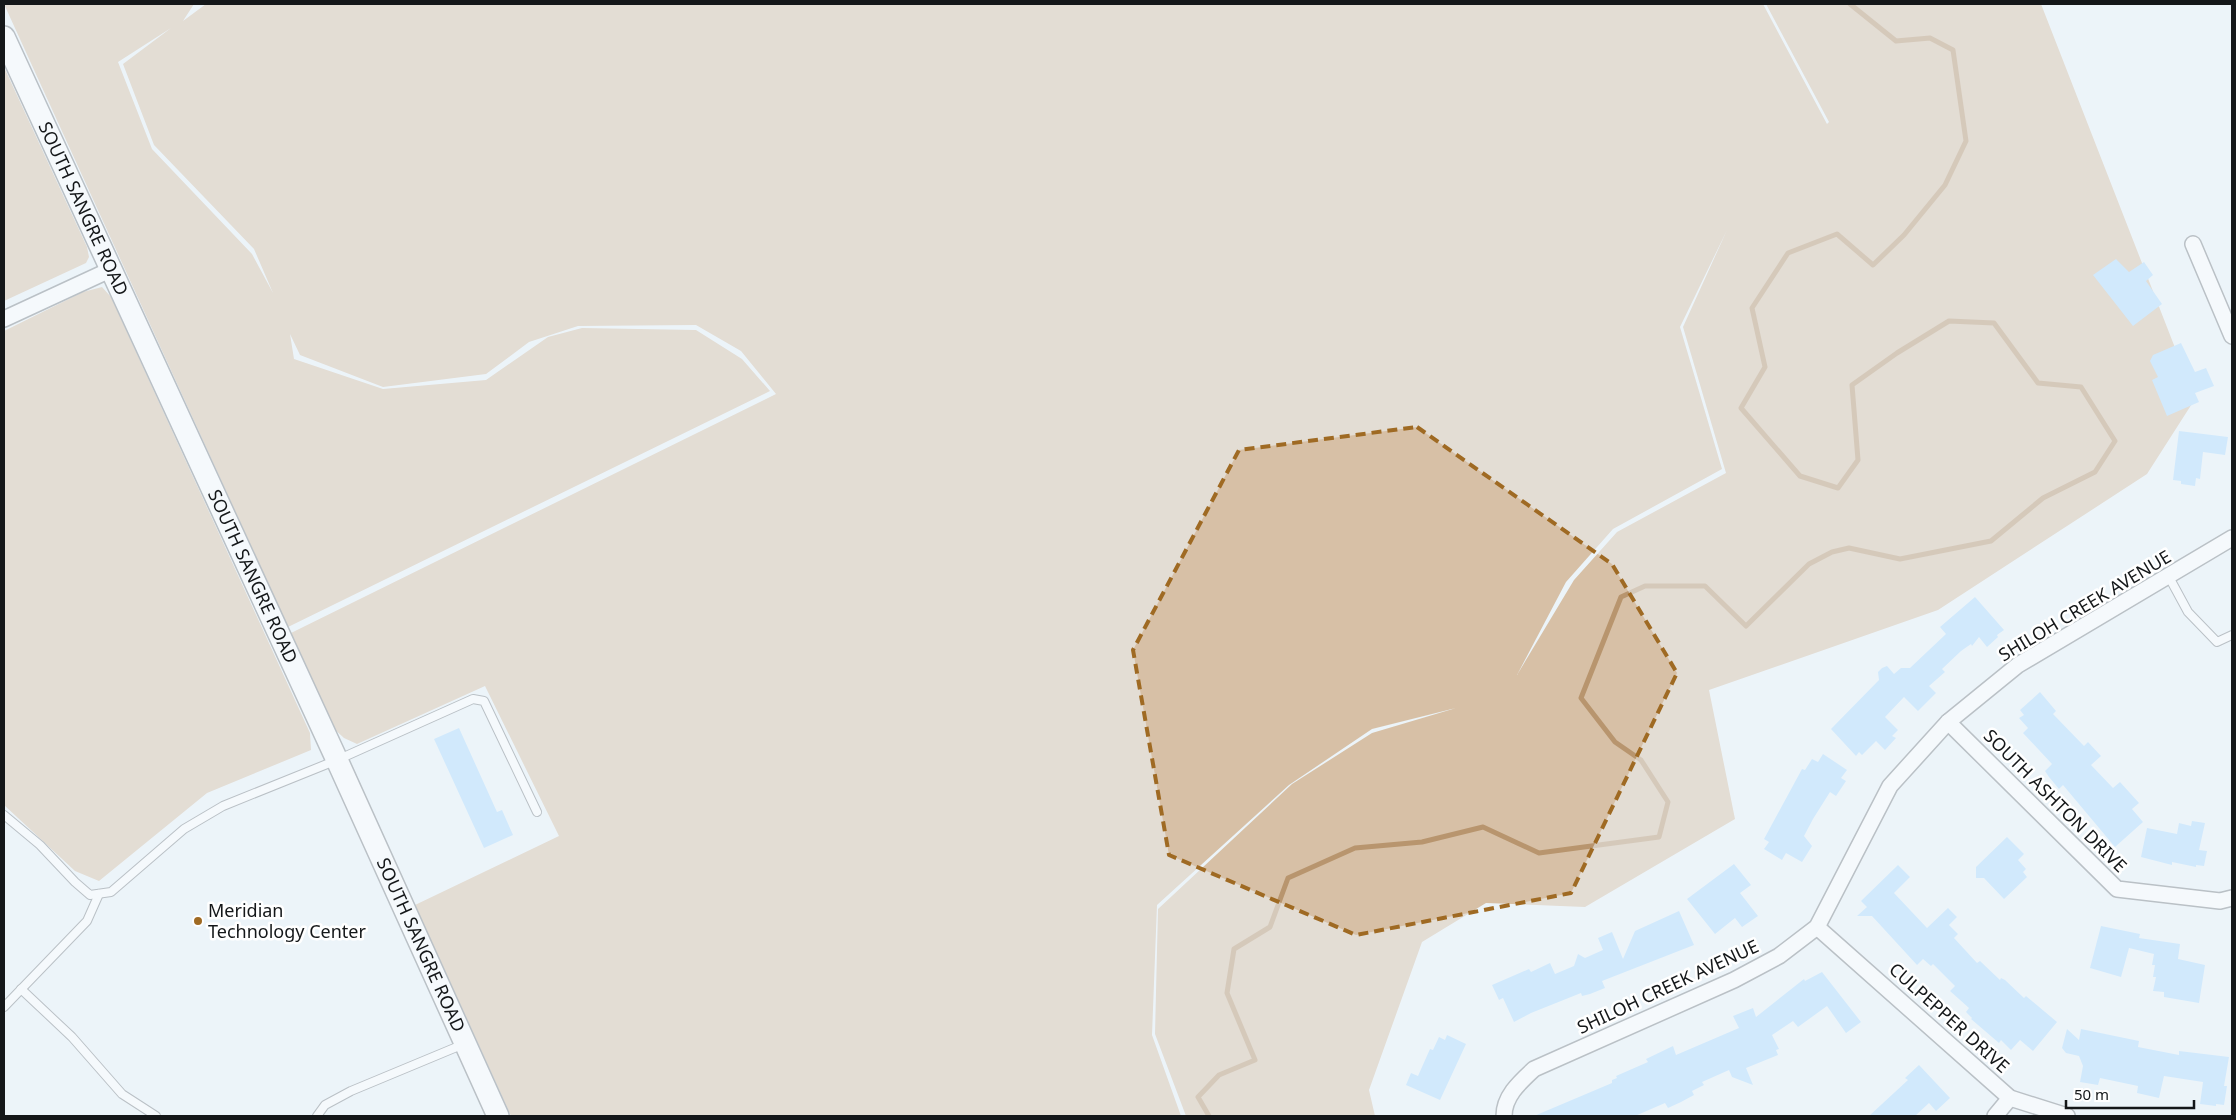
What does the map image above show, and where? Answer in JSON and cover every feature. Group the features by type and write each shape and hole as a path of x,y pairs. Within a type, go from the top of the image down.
{"street":[{"name":"SOUTH SANGRE ROAD","path":"4,36 337,760 498,1116"},
{"path":"2193,244 2232,336"},
{"path":"4,318 112,269"},
{"name":"SHILOH CREEK AVENUE","path":"1504,1113 1515,1086 1534,1069 1734,980 1779,956 1818,927 1890,786 1948,722 2018,666 2232,538"},
{"name":"SOUTH ASHTON DRIVE","path":"1948,722 2117,888 2220,901 2232,898"},
{"name":"CULPEPPER DRIVE","path":"1818,927 2010,1098 2067,1116"},
{"path":"1995,1116 2010,1098"}],"lane":[{"path":"2169,577 2188,612 2217,642 2232,635"},
{"path":"4,815 40,845 74,882 90,895 111,892 184,829 215,811 337,760 473,699 484,701 537,812"},
{"path":"4,1007 87,921 100,894"},
{"path":"21,989 72,1037 122,1094 156,1116"},
{"path":"317,1116 325,1105 464,1044"}],"highlighted area":[{"path":"1417,427 1612,564 1677,673 1571,893 1356,935 1169,855 1133,650 1239,450"}],"shaded area":[{"path":"4,4 194,4 183,21 206,4 1763,4 1827,124 1829,122 1766,4 2041,4 2195,399 2147,474 1938,610 1709,690 1735,819 1585,907 1486,903 1422,942 1369,1090 1375,1116 1186,1116 1155,1034 1158,909 1292,784 1372,733 1456,708 1372,729 1289,785 1157,905 1152,1035 1181,1116 511,1116 415,905 559,836 485,686 357,744 344,738 332,727 291,633 776,394 741,351 696,325 578,326 529,342 486,374 383,387 300,355 290,334 294,359 383,389 486,380 548,337 582,328 696,330 742,359 770,391 288,627","holes":["171,28 123,64 154,145 254,249 273,293 252,254 152,149 118,62","1727,230 1683,327 1726,473 1617,532 1574,580 1517,675 1566,582 1613,529 1722,469 1680,327"]},
{"path":"4,67 87,247 89,257 86,263 4,301"},
{"path":"102,287 111,297 310,733 311,750 207,793 99,881 75,871 4,805 4,331 83,292"}],"building":[{"path":"2116,259 2129,272 2144,262 2153,275 2146,281 2162,304 2133,326 2093,275"},
{"path":"2181,343 2195,372 2206,368 2214,386 2195,393 2199,402 2167,416 2152,380 2158,377 2150,361 2153,355"},
{"path":"2179,431 2228,437 2225,455 2203,452 2200,479 2196,478 2195,486 2181,484 2181,481 2173,480"},
{"path":"1975,597 2004,630 1987,647 1979,637 1972,646 1971,644 1961,651 1942,669 1945,672 1929,686 1936,693 1918,711 1904,697 1885,717 1898,730 1892,736 1896,738 1885,750 1876,741 1862,755 1859,752 1856,756 1831,729 1879,680 1878,672 1882,668 1887,666 1894,674 1901,668 1910,668 1946,634 1940,627"},
{"path":"2040,692 2056,711 2053,714 2084,746 2088,742 2101,756 2091,765 2113,788 2120,782 2139,803 2132,809 2143,822 2115,847 2063,785 2059,789 2049,777 2045,771 2052,764 2023,733 2028,728 2019,718 2024,715 2020,710"},
{"path":"459,728 497,812 502,810 513,835 484,848 434,739"},
{"path":"1823,754 1847,770 1841,778 1846,781 1836,796 1830,792 1813,819 1804,836 1812,846 1802,862 1786,853 1782,860 1764,849 1769,842 1764,839 1802,769 1805,770 1812,759 1818,762"},
{"path":"2192,821 2205,823 2199,850 2207,851 2204,866 2196,865 2196,867 2172,862 2172,865 2141,857 2147,828 2177,834 2179,823 2191,826"},
{"path":"2007,837 2024,854 2018,860 2026,869 2023,872 2027,877 2004,899 1984,878 1976,878 1976,867"},
{"path":"1734,864 1751,885 1740,893 1758,916 1742,927 1735,918 1715,934 1687,899"},
{"path":"1898,865 1910,877 1894,893 1927,928 1948,908 1957,917 1949,925 1958,934 1954,938 1977,963 1980,961 2000,980 2001,978 2005,980 2024,998 2026,996 2057,1022 2033,1051 2020,1040 2011,1050 2001,1040 1999,1043 1971,1019 1966,1012 1969,1008 1950,991 1955,986 1933,964 1931,966 1923,959 1917,965 1872,916 1857,916 1867,907 1861,901"},
{"path":"1679,911 1694,945 1602,981 1605,988 1590,994 1582,996 1581,993 1531,1013 1514,1022 1503,998 1499,1000 1492,985 1529,969 1531,972 1550,963 1555,974 1574,966 1578,954 1585,958 1603,950 1598,938 1612,932 1623,959 1635,931"},
{"path":"2101,926 2140,934 2139,938 2180,944 2178,959 2205,965 2199,1003 2164,997 2164,992 2153,991 2156,977 2153,977 2155,965 2152,965 2154,954 2129,948 2121,977 2090,968"},
{"path":"1822,972 1861,1022 1846,1033 1827,1006 1798,1027 1793,1021 1772,1035 1779,1049 1776,1050 1778,1055 1746,1068 1753,1085 1732,1077 1729,1070 1702,1082 1704,1085 1692,1091 1694,1095 1681,1102 1668,1108 1665,1103 1635,1116 1534,1116 1612,1083 1612,1080 1617,1078 1616,1076 1648,1062 1646,1059 1673,1046 1676,1055 1739,1028 1733,1016 1753,1008 1756,1017 1804,979 1805,981"},
{"path":"2067,1029 2079,1040 2081,1029 2139,1041 2138,1047 2179,1055 2179,1051 2229,1057 2224,1086 2227,1086 2224,1105 2200,1104 2203,1082 2164,1076 2159,1098 2137,1093 2138,1086 2100,1078 2098,1085 2080,1082 2083,1066 2079,1056 2066,1053 2062,1048"},
{"path":"1447,1035 1466,1044 1440,1100 1406,1085 1411,1073 1418,1076 1430,1049 1433,1050 1439,1037 1445,1040"},
{"path":"1919,1065 1950,1098 1936,1111 1929,1103 1915,1116 1869,1116 1908,1080 1905,1078"}],"waterway":[{"path":"1209,1116 1198,1097 1219,1075 1255,1060 1227,993 1234,949 1270,927 1288,878 1355,848 1422,842 1483,827 1539,853 1659,837 1668,802 1641,760 1615,742 1581,698 1621,597 1645,586 1705,586 1746,626 1809,564 1832,552 1849,548 1900,559 1991,541 2043,498 2095,472 2115,441 2081,387 2038,383 1994,323 1949,321 1897,353 1852,385 1858,460 1838,488 1800,476 1741,408 1765,367 1752,308 1788,253 1837,234 1873,265 1904,235 1945,185 1966,141 1953,50 1930,38 1896,41 1850,4"}],"place":[{"name":"Meridian Technology Center","path":"198,921"}]}
